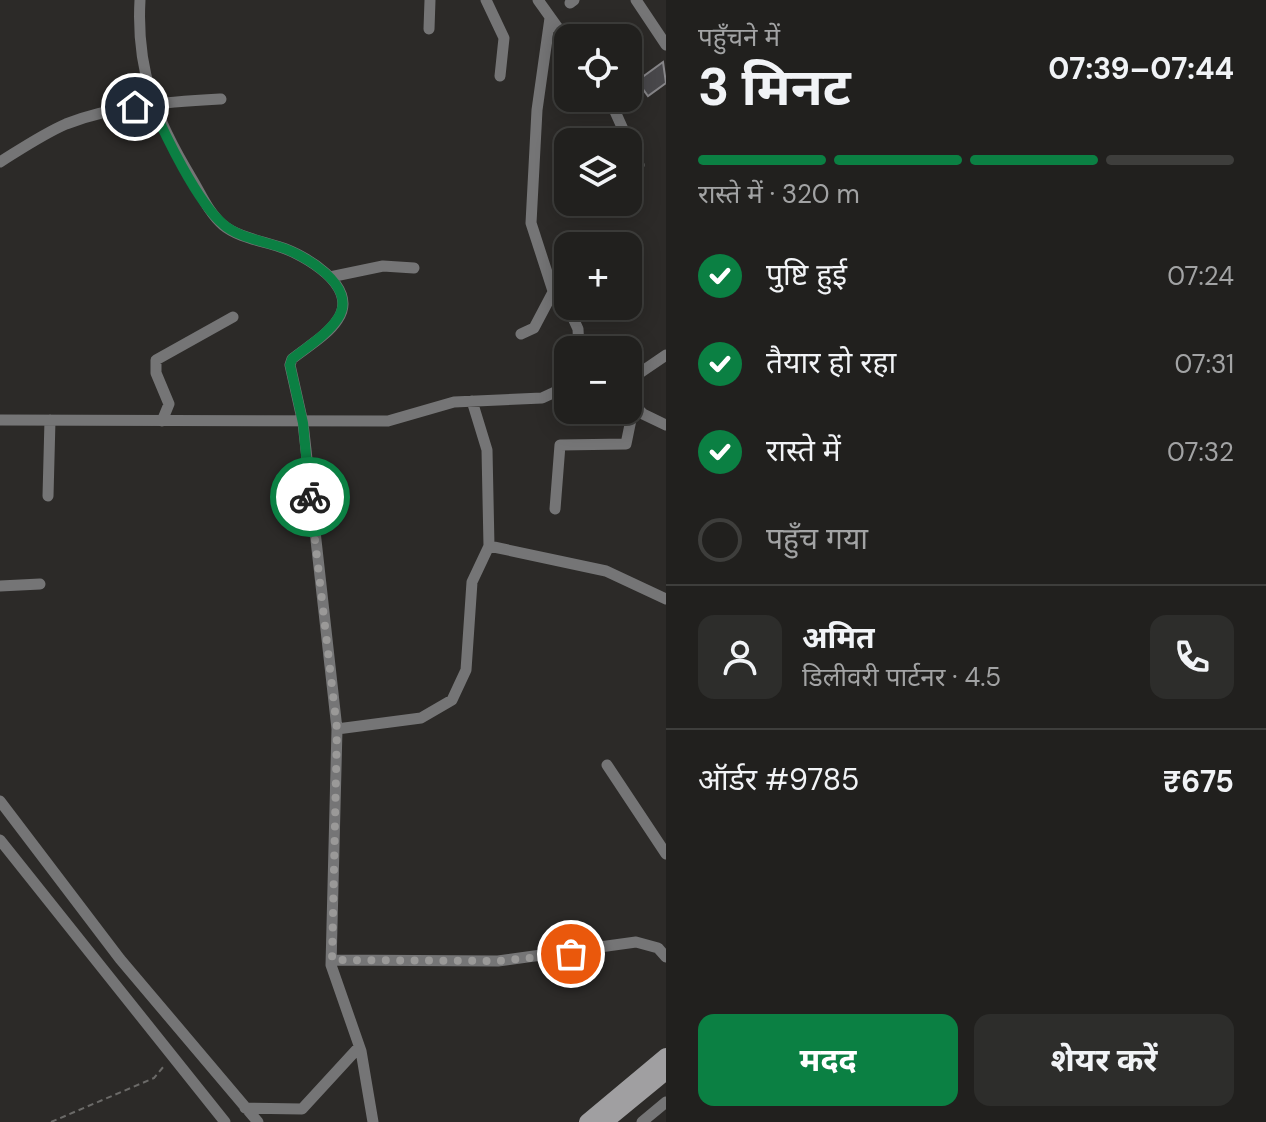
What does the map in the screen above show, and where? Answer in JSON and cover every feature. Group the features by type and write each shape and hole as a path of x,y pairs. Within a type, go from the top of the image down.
{"street":[{"path":"140,0 143,63 151,103 178,157 223,225 294,252 330,277 342,299 338,319 292,359 290,365 303,423 337,729 333,977 359,1047 373,1122"},
{"path":"429,29 430,0"},
{"path":"486,0 504,38 500,76"},
{"path":"538,0 554,24"},
{"path":"636,0 666,45"},
{"path":"550,18 537,110 531,223 553,292 568,307 578,336"},
{"path":"0,162 65,125 151,103 221,99"},
{"path":"330,277 383,266 414,268"},
{"path":"521,334 534,328 553,292"},
{"path":"162,421 169,404 156,373 156,360 233,317"},
{"path":"642,371 666,355"},
{"path":"0,420 388,421 454,402 542,398 554,392"},
{"path":"337,729 421,718 444,707 459,691 466,670 472,582 489,546 485,436 472,401"},
{"path":"642,409 666,425"},
{"path":"48,496 50,420"},
{"path":"555,509 560,445 626,444 628,424"},
{"path":"489,546 606,571 666,599"},
{"path":"0,586 40,584"},
{"path":"607,765 666,854"},
{"path":"0,801 204,1061 258,1122"},
{"path":"0,840 225,1122"},
{"path":"30,878 46,862"},
{"path":"332,960 498,961 571,954 636,942 658,948 666,957"},
{"path":"245,1108 302,1109 359,1047"},
{"path":"587,1122 666,1056"},
{"path":"186,1074 204,1061"},
{"path":"605,1122 666,1072"},
{"path":"642,1122 666,1102"}],"path":[{"path":"51,1122 154,1078 170,1054"}],"building":[{"path":"663,62 666,83 648,96 642,88 642,77"}],"way so far":[{"path":"310,497 337,729 332,960 498,961 571,954"}],"route":[{"path":"135,107 151,103 178,157 223,225 304,258 330,277 342,299 338,319 290,361 303,423 310,497"}]}
